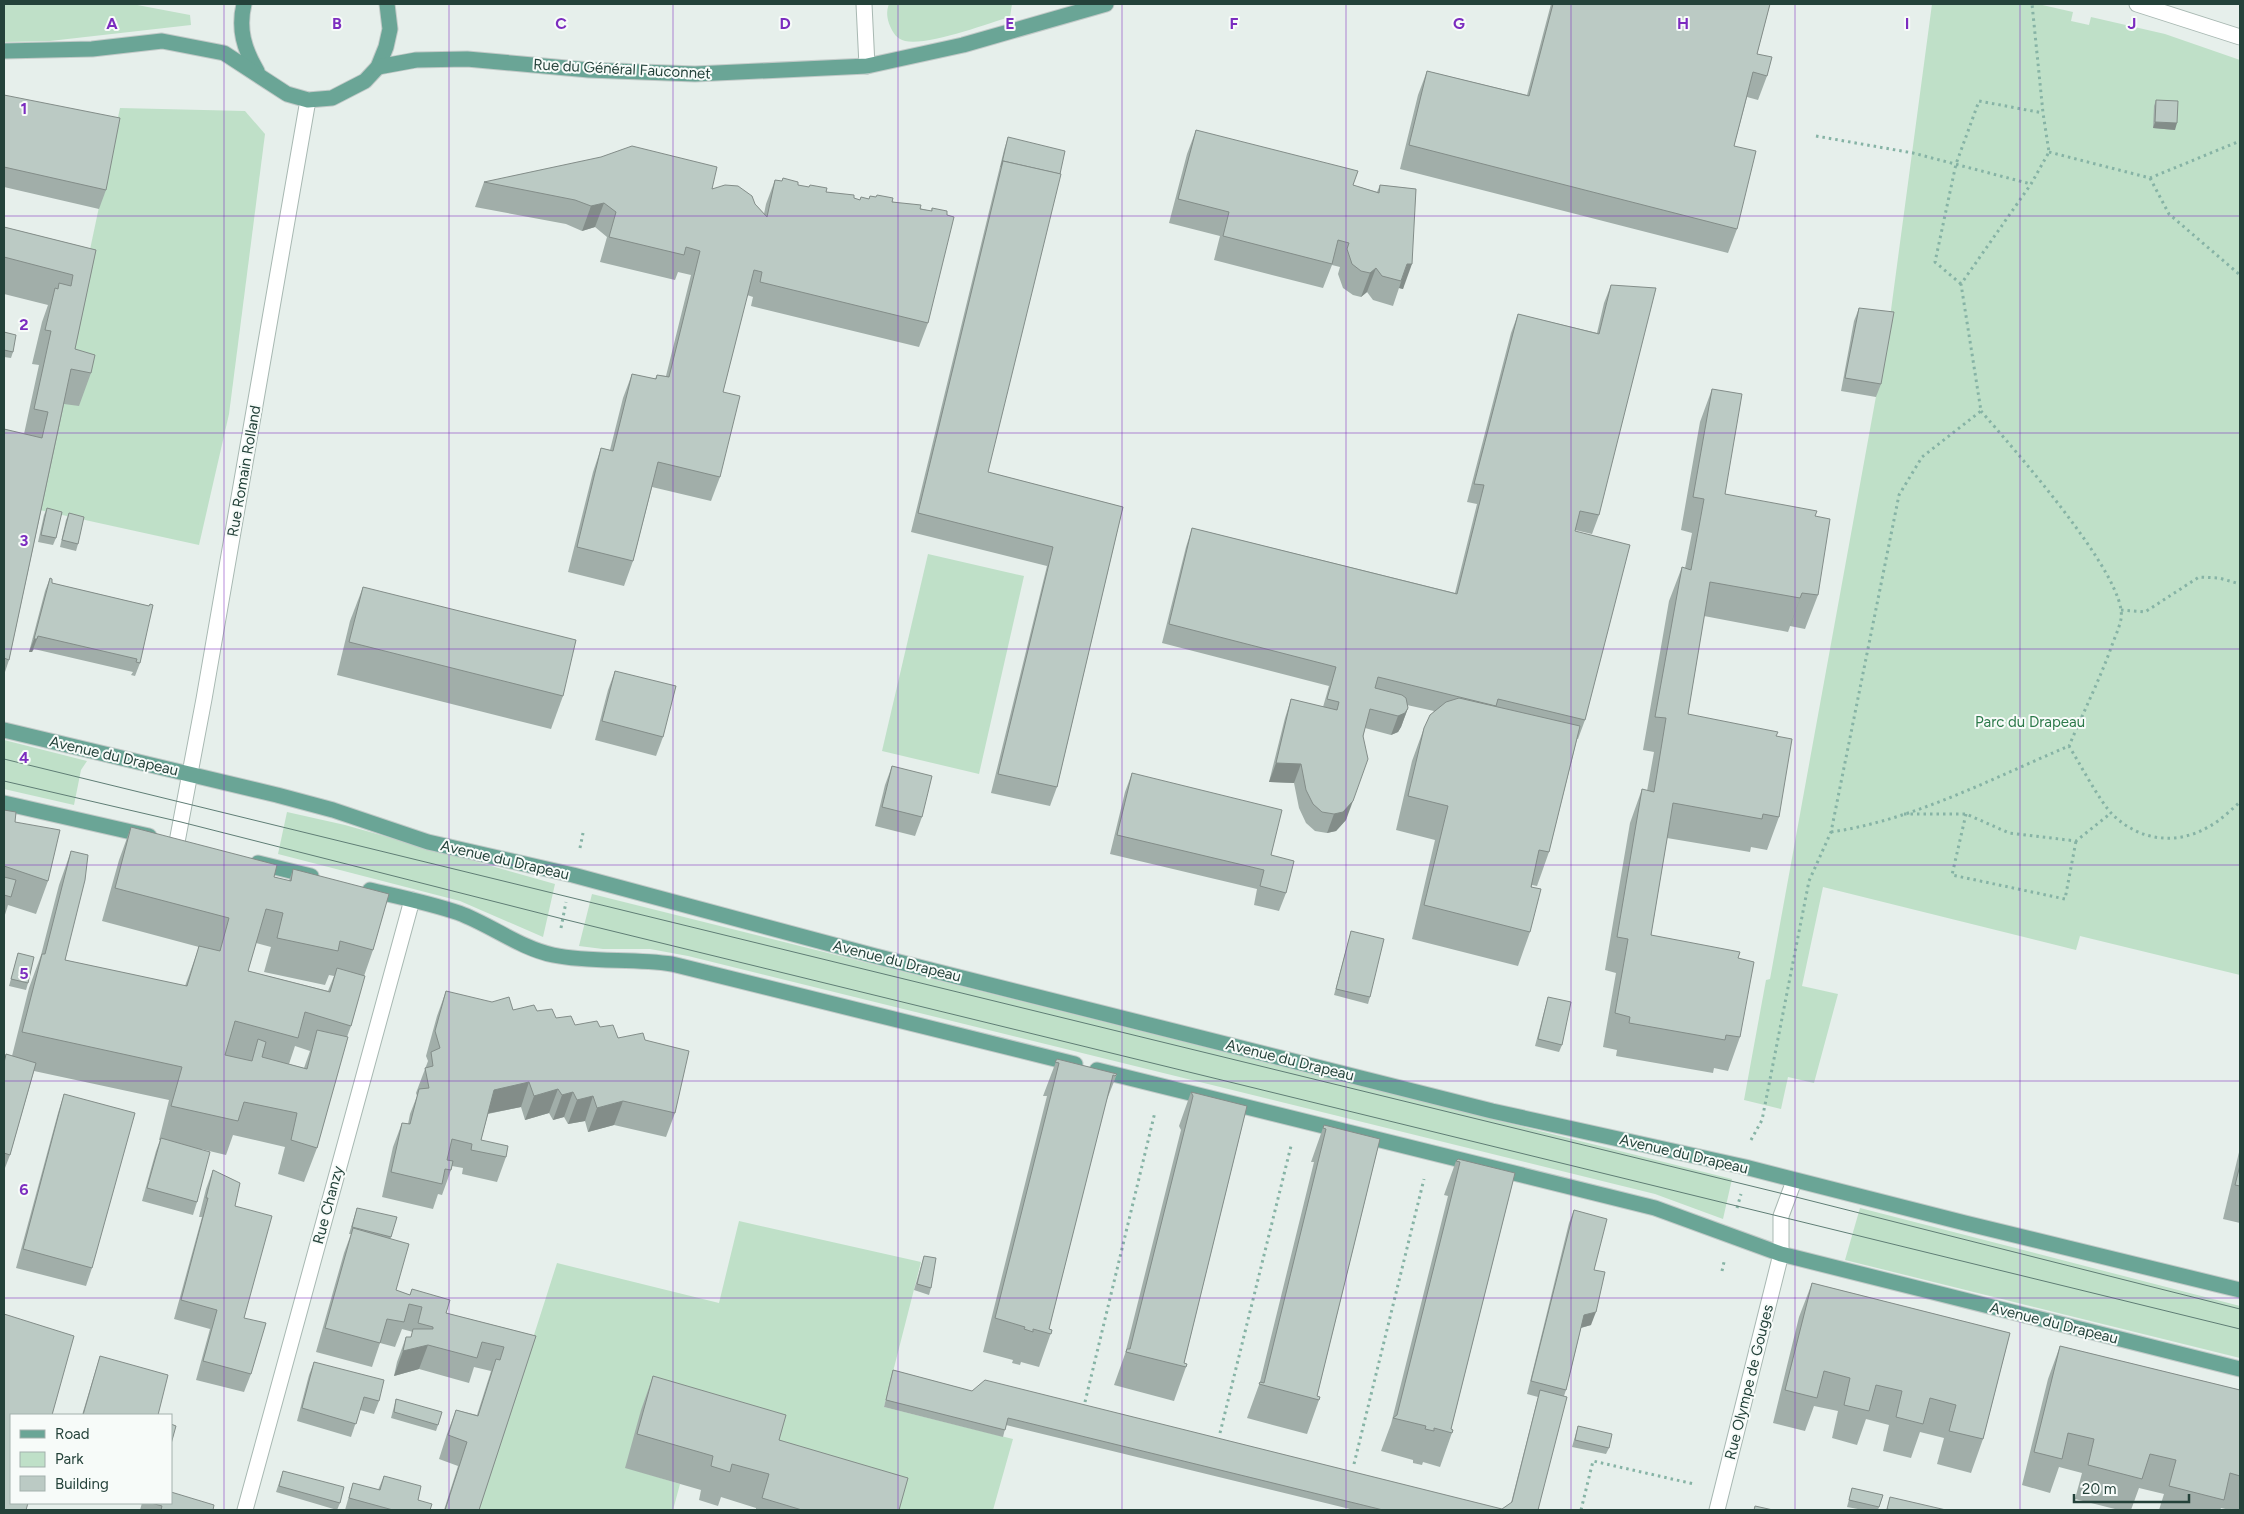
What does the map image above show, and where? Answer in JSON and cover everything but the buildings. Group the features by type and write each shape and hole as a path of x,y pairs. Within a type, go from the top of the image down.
{"main road":[{"path":"244,4 241,29 246,53 258,74"},
{"path":"4,51 92,49 162,41 224,53 287,94 308,100 332,98 365,81 378,67 386,47 390,28 387,4"},
{"name":"Rue du Général Fauconnet","path":"378,67 416,60 467,60 589,70 695,74 867,66 963,45 1106,4"},
{"name":"Avenue du Drapeau","path":"4,730 190,773 333,810 428,842 573,875 875,956 1492,1111 1745,1167 1794,1181 2240,1290"},
{"path":"4,803 196,847"},
{"path":"243,859 327,880"},
{"name":"Avenue du Drapeau","path":"355,886 459,913 529,946 554,955 604,961 649,961 672,964 1656,1208 1781,1254 2240,1370"}],"street":[{"path":"864,4 867,66"},
{"path":"2137,4 2240,38"},
{"name":"Rue Romain Rolland","path":"177,842 308,100"},
{"name":"Rue Chanzy","path":"245,1510 412,900"},
{"path":"1781,1254 1781,1216 1794,1181"},
{"name":"Rue Olympe de Gouges","path":"1717,1510 1781,1254"}],"path":[{"path":"1961,284 2031,184 2049,152 2043,113 2032,4"},
{"path":"1831,832 1860,828 1900,814 2069,746 2104,668 2122,619 2121,610 2106,573 2073,524 1981,411 1961,284 1935,262 1956,164 1979,101 2043,113"},
{"path":"1816,136 1913,153 2031,184"},
{"path":"2049,152 2150,178 2240,141"},
{"path":"2150,178 2170,214 2240,276"},
{"path":"1722,1271 1743,1185 1750,1142 1762,1120 1809,881 1831,832 1899,495 1922,457 1981,411"},
{"path":"2121,610 2145,612 2199,577 2219,578 2240,584"},
{"path":"2069,746 2111,813 2144,836 2165,839 2183,837 2210,826 2240,802"},
{"path":"1966,814 1952,875 2065,899 2076,841 2111,813"},
{"path":"1900,814 1966,814 2009,833 2076,841"},
{"path":"1085,1402 1157,1106"},
{"path":"1220,1433 1292,1140"},
{"path":"1354,1464 1425,1174"},
{"path":"1581,1510 1593,1461 1723,1490"}],"green space":[{"path":"4,4 132,4 190,15 191,25 50,41 4,42"},
{"path":"889,4 1012,4 1010,17 942,37 915,42 902,40 894,33 888,18 887,9"},
{"name":"Parc du Drapeau","path":"1932,4 2038,4 2073,12 2071,21 2089,25 2091,17 2165,34 2240,60 2240,975 2080,936 2076,950 1823,887 1802,986 1838,994 1814,1083 1788,1077 1781,1109 1744,1100 1766,980 1770,979 1889,325"},
{"path":"120,108 245,111 265,134 229,414 199,545 35,509"},
{"path":"928,554 1024,576 979,774 882,751"},
{"path":"4,740 87,761 81,770 74,805 4,789"},
{"path":"287,812 345,825 555,884 543,937 460,901 278,854"},
{"path":"592,894 1732,1179 1723,1219 1655,1194 688,956 650,949 603,949 579,946"},
{"path":"1860,1208 2240,1306 2240,1358 1845,1260"},
{"path":"739,1221 921,1262 884,1407 1013,1439 993,1510 891,1510 625,1467 680,1484 673,1510 478,1510 557,1263 719,1303"}],"tram line":[{"path":"4,759 1788,1195 2240,1309"},
{"path":"4,781 181,822 563,919 2240,1329"}]}
